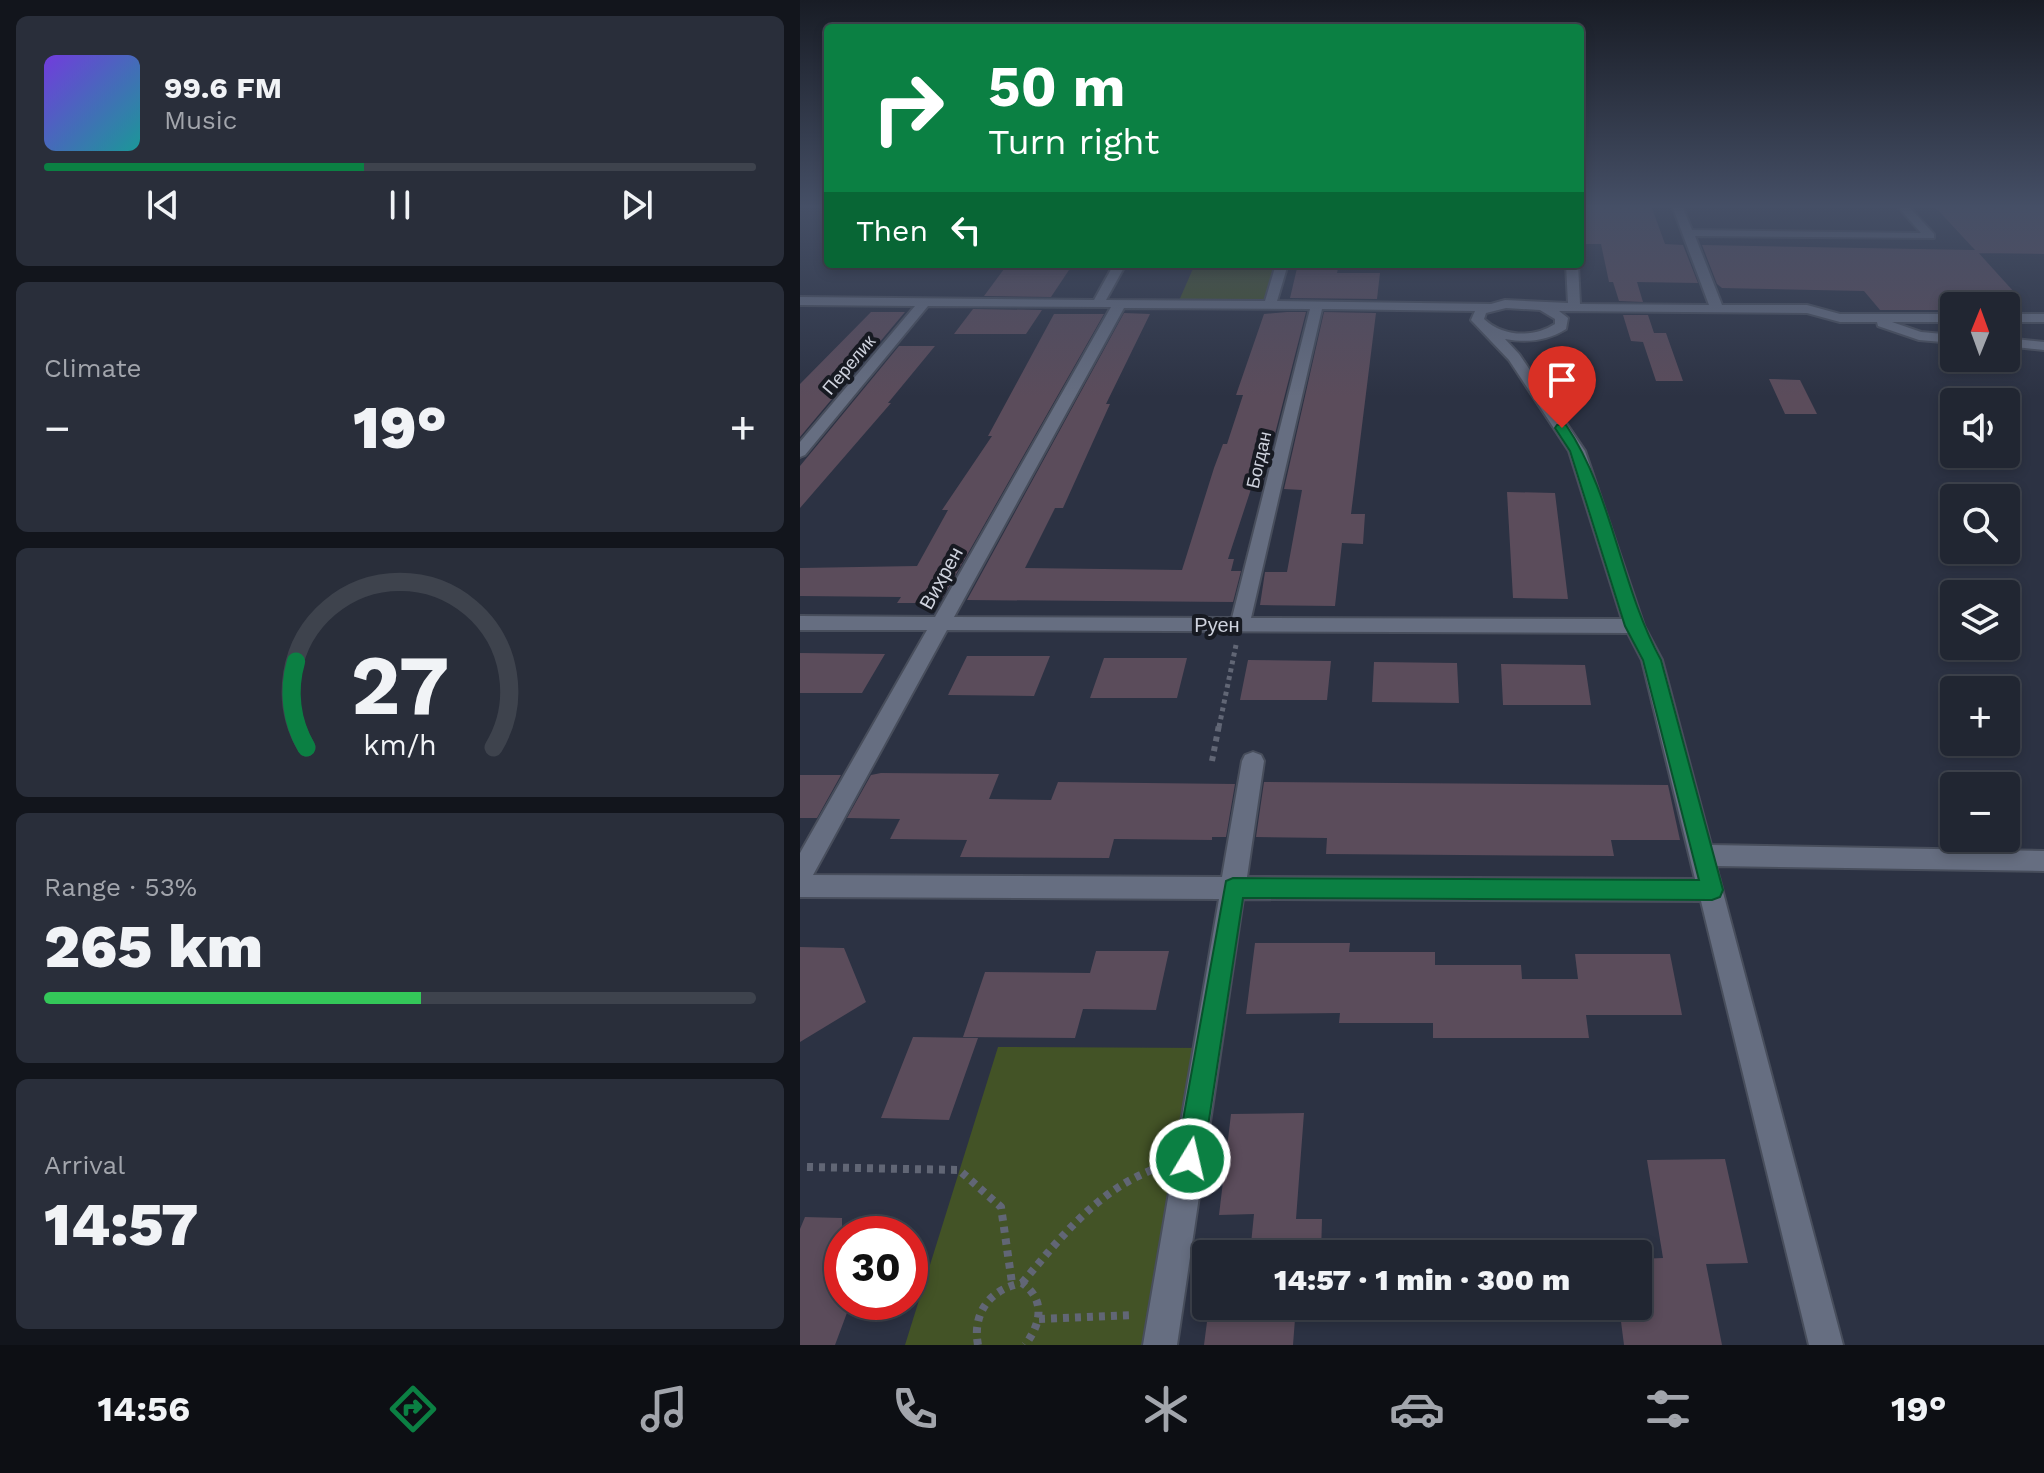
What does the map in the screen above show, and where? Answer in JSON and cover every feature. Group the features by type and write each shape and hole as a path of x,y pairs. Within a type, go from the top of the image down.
{"street":[{"path":"1099,302 1116,271"},
{"path":"1270,304 1280,271"},
{"path":"1491,332 1533,336 1553,332 1561,326 1574,305 1572,271"},
{"path":"1703,271 1717,308"},
{"path":"800,301 1437,307 1574,305 1807,309 1840,318 1940,318"},
{"name":"Перелик","path":"800,452 925,302"},
{"name":"Вихрен","path":"800,876 1120,303"},
{"name":"Богдан","path":"1240,625 1317,305"},
{"path":"1437,307 1477,320 1491,332 1514,357 1577,451 1634,626 1652,660 1826,1345"},
{"path":"1477,320 1481,311 1488,307"},
{"path":"1543,307 1562,318 1561,326"},
{"path":"1868,318 1919,336 1940,338"},
{"path":"2020,318 2044,318"},
{"path":"1514,357 1533,336"},
{"path":"2020,343 2044,346"},
{"name":"Руен","path":"800,623 1634,626"},
{"path":"1160,1345 1253,761"},
{"path":"1703,855 2044,861"},
{"path":"800,886 1712,890"}],"path":[{"path":"1212,761 1240,625"},
{"path":"978,1345 975,1330 983,1306 1001,1287 1017,1283 1088,1208 1135,1174 1190,1159"},
{"path":"807,1167 959,1170 1001,1207 1017,1283 1037,1296 1039,1319 1025,1345"},
{"path":"1039,1319 1165,1314"}],"green space":[{"path":"1192,271 1280,271 1270,304 1178,303"},
{"path":"998,1047 1208,1048 1160,1345 905,1345 913,1320 928,1320 928,1271"}],"building":[{"path":"1003,271 1068,271 1051,297 984,296"},
{"path":"1296,271 1380,273 1377,299 1290,298"},
{"path":"1607,271 1693,271 1698,283 1637,282 1643,302 1619,301 1613,282 1609,282"},
{"path":"1712,271 1995,271 2014,292 1940,292 1940,310 1880,310 1864,291 1722,288"},
{"path":"973,309 1042,310 1026,334 954,334"},
{"path":"871,312 905,312 800,437 800,384"},
{"path":"1306,312 1261,489 1251,489 1228,559 1234,559 1231,571 1241,571 1233,602 967,600 1124,313 1150,314 1106,404 1110,404 1063,508 1055,508 1025,568 1182,570 1214,468 1223,444 1227,444 1243,395 1236,395 1264,314"},
{"path":"1324,312 1376,313 1351,514 1365,514 1363,544 1342,543 1335,606 1260,605 1265,572 1287,572 1302,490 1284,489"},
{"path":"1054,314 1104,314 942,599 938,603 897,603 901,597 800,596 800,568 917,566 948,510 942,510 992,436 988,436"},
{"path":"1623,315 1648,315 1654,333 1666,333 1683,381 1656,381 1643,342 1631,341"},
{"path":"899,346 935,346 888,403 891,403 800,508 800,466"},
{"path":"1769,379 1800,380 1817,414 1785,414"},
{"path":"1507,492 1555,493 1568,599 1513,598"},
{"path":"800,653 885,654 862,693 800,693"},
{"path":"967,656 1050,656 1034,696 948,695"},
{"path":"1104,658 1187,658 1177,698 1090,698"},
{"path":"1248,660 1331,661 1327,700 1240,700"},
{"path":"1374,662 1457,663 1459,703 1372,702"},
{"path":"1501,664 1585,665 1591,705 1503,705"},
{"path":"999,774 989,799 1051,800 1058,782 1235,784 1226,837 1212,837 1212,840 1114,839 1109,858 960,857 967,840 890,839 900,819 847,818 871,775"},
{"path":"800,775 841,775 817,818 800,818"},
{"path":"1264,782 1668,785 1680,840 1611,840 1614,856 1326,854 1327,838 1256,837"},
{"path":"1255,943 1350,943 1349,952 1435,952 1435,965 1521,965 1522,979 1578,979 1575,954 1670,954 1682,1015 1586,1015 1589,1038 1433,1038 1433,1023 1339,1023 1340,1013 1246,1014"},
{"path":"800,947 844,948 866,1002 800,1042"},
{"path":"1096,951 1169,951 1156,1010 1083,1009 1075,1038 963,1037 985,972 1090,973"},
{"path":"913,1037 978,1038 949,1120 881,1118"},
{"path":"1304,1113 1296,1219 1322,1219 1321,1240 1251,1240 1254,1214 1219,1215 1231,1114"},
{"path":"1725,1159 1748,1263 1706,1264 1722,1345 1624,1345 1621,1320 1652,1320 1652,1258 1663,1258 1647,1160"},
{"path":"805,1217 824,1218 824,1320 844,1320 835,1345 800,1345 800,1229"},
{"path":"1207,1320 1295,1320 1293,1345 1204,1345"}],"route":[{"path":"1190,1159 1233,888 1712,890 1652,660 1634,626 1577,451 1562,428"}]}
